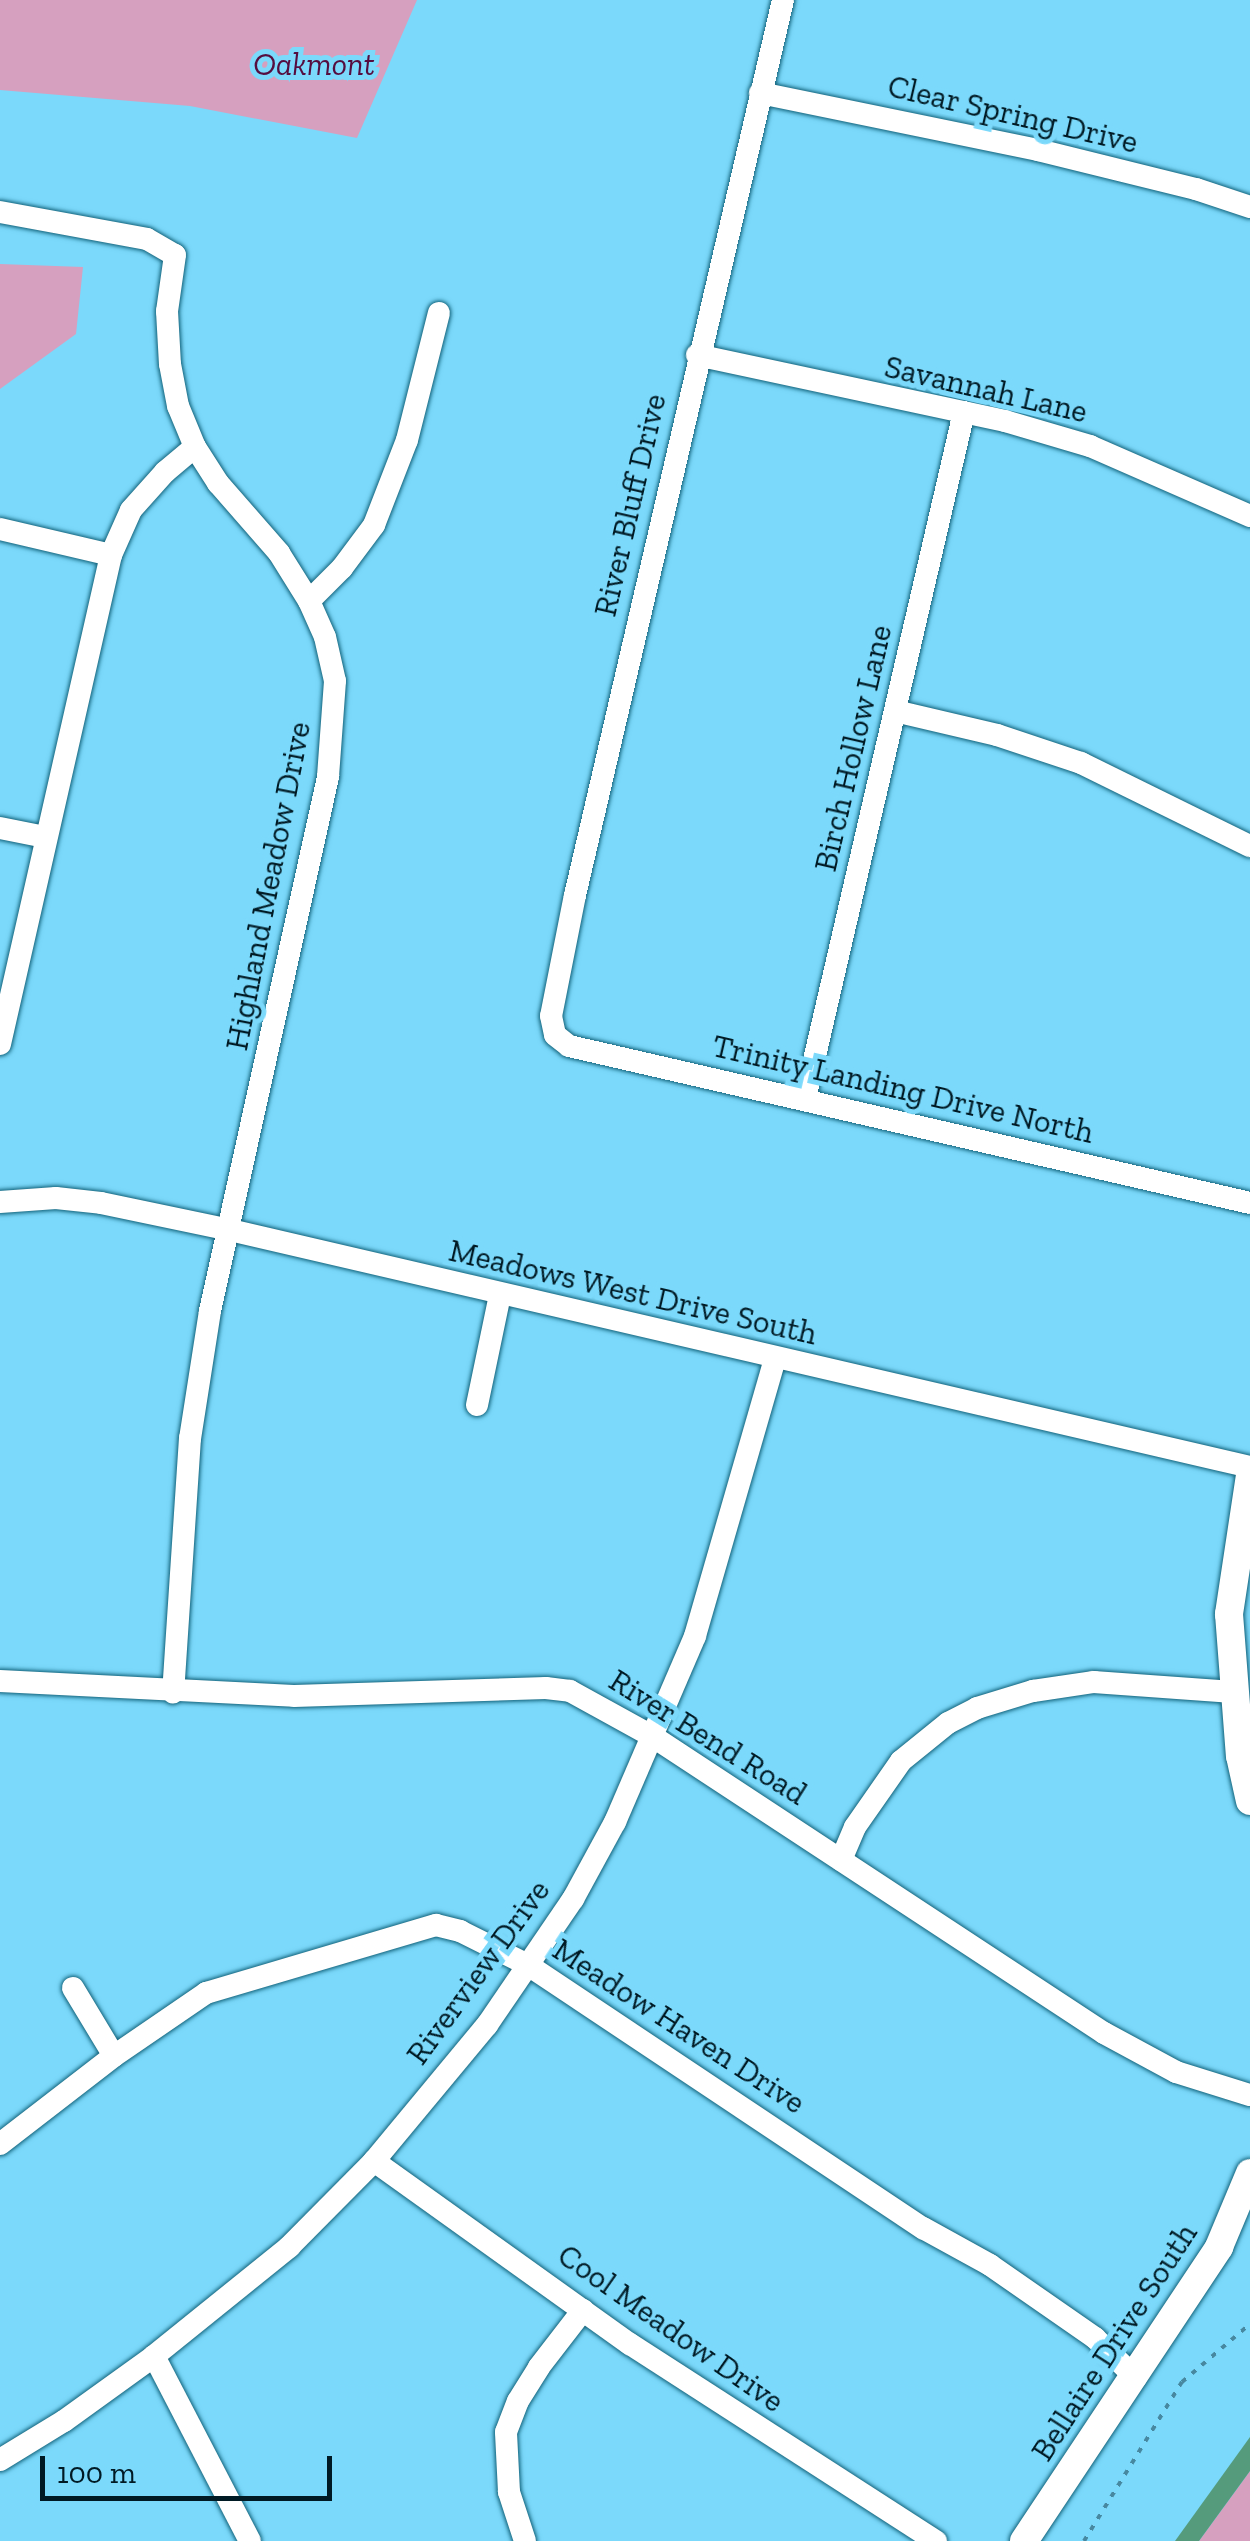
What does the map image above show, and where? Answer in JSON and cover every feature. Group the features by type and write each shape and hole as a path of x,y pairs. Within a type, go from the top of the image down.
{"street":[{"name":"River Bluff Drive","path":"552,1026 575,894 783,0"},
{"name":"Clear Spring Drive","path":"760,93 1038,150 1196,189 1250,208"},
{"name":"Highland Meadow Drive","path":"0,212 147,239 175,255 167,311 170,364 178,406 195,447 218,483 279,552 309,600 325,637 335,681 328,777 210,1311 190,1438 173,1692"},
{"path":"309,600 342,568 374,525 407,440 439,314"},
{"name":"Savannah Lane","path":"698,355 964,412 1090,446 1250,516"},
{"name":"Birch Hollow Lane","path":"805,1099 964,412"},
{"path":"0,1044 111,555 131,510 164,472 195,447"},
{"path":"0,529 111,555"},
{"path":"894,711 997,735 1080,763 1250,846"},
{"path":"0,828 45,837"},
{"name":"Trinity Landing Drive North","path":"552,1026 555,1036 568,1046 1250,1203"},
{"name":"Meadows West Drive South","path":"0,1202 56,1198 101,1203 230,1230 1250,1471"},
{"path":"476,1405 500,1296"},
{"name":"Riverview Drive","path":"0,2460 64,2421 154,2356 289,2247 374,2161 487,2025 573,1899 615,1822 694,1636 775,1358"},
{"path":"1250,1471 1229,1614 1233,1692 1250,1801"},
{"name":"River Bend Road","path":"0,1681 294,1696 546,1688 592,1700 1104,2033 1176,2072 1250,2095"},
{"path":"841,1860 855,1826 901,1761 948,1723 977,1708 1034,1690 1094,1682 1233,1692"},
{"name":"Meadow Haven Drive","path":"0,2144 114,2056 206,1993 436,1925 460,1931 528,1965 923,2228 990,2266 1095,2338 1136,2378"},
{"path":"73,1988 114,2056"},
{"name":"Cool Meadow Drive","path":"374,2161 774,2440 936,2541"},
{"name":"Bellaire Drive South","path":"1024,2541 1136,2378 1219,2246 1250,2173"},
{"path":"525,2541 510,2492 506,2432 518,2401 539,2367 583,2310"},
{"path":"154,2356 250,2541"}],"path":[{"path":"1084,2541 1182,2382 1250,2324"}],"green space":[{"name":"Oakmont","path":"0,0 417,0 357,138 190,106 0,90"},
{"path":"0,264 83,267 76,334 0,389"},
{"path":"1250,2471 1250,2541 1199,2541 1237,2489"}],"shaded area":[{"path":"1250,2437 1250,2471 1199,2541 1175,2541"}]}
